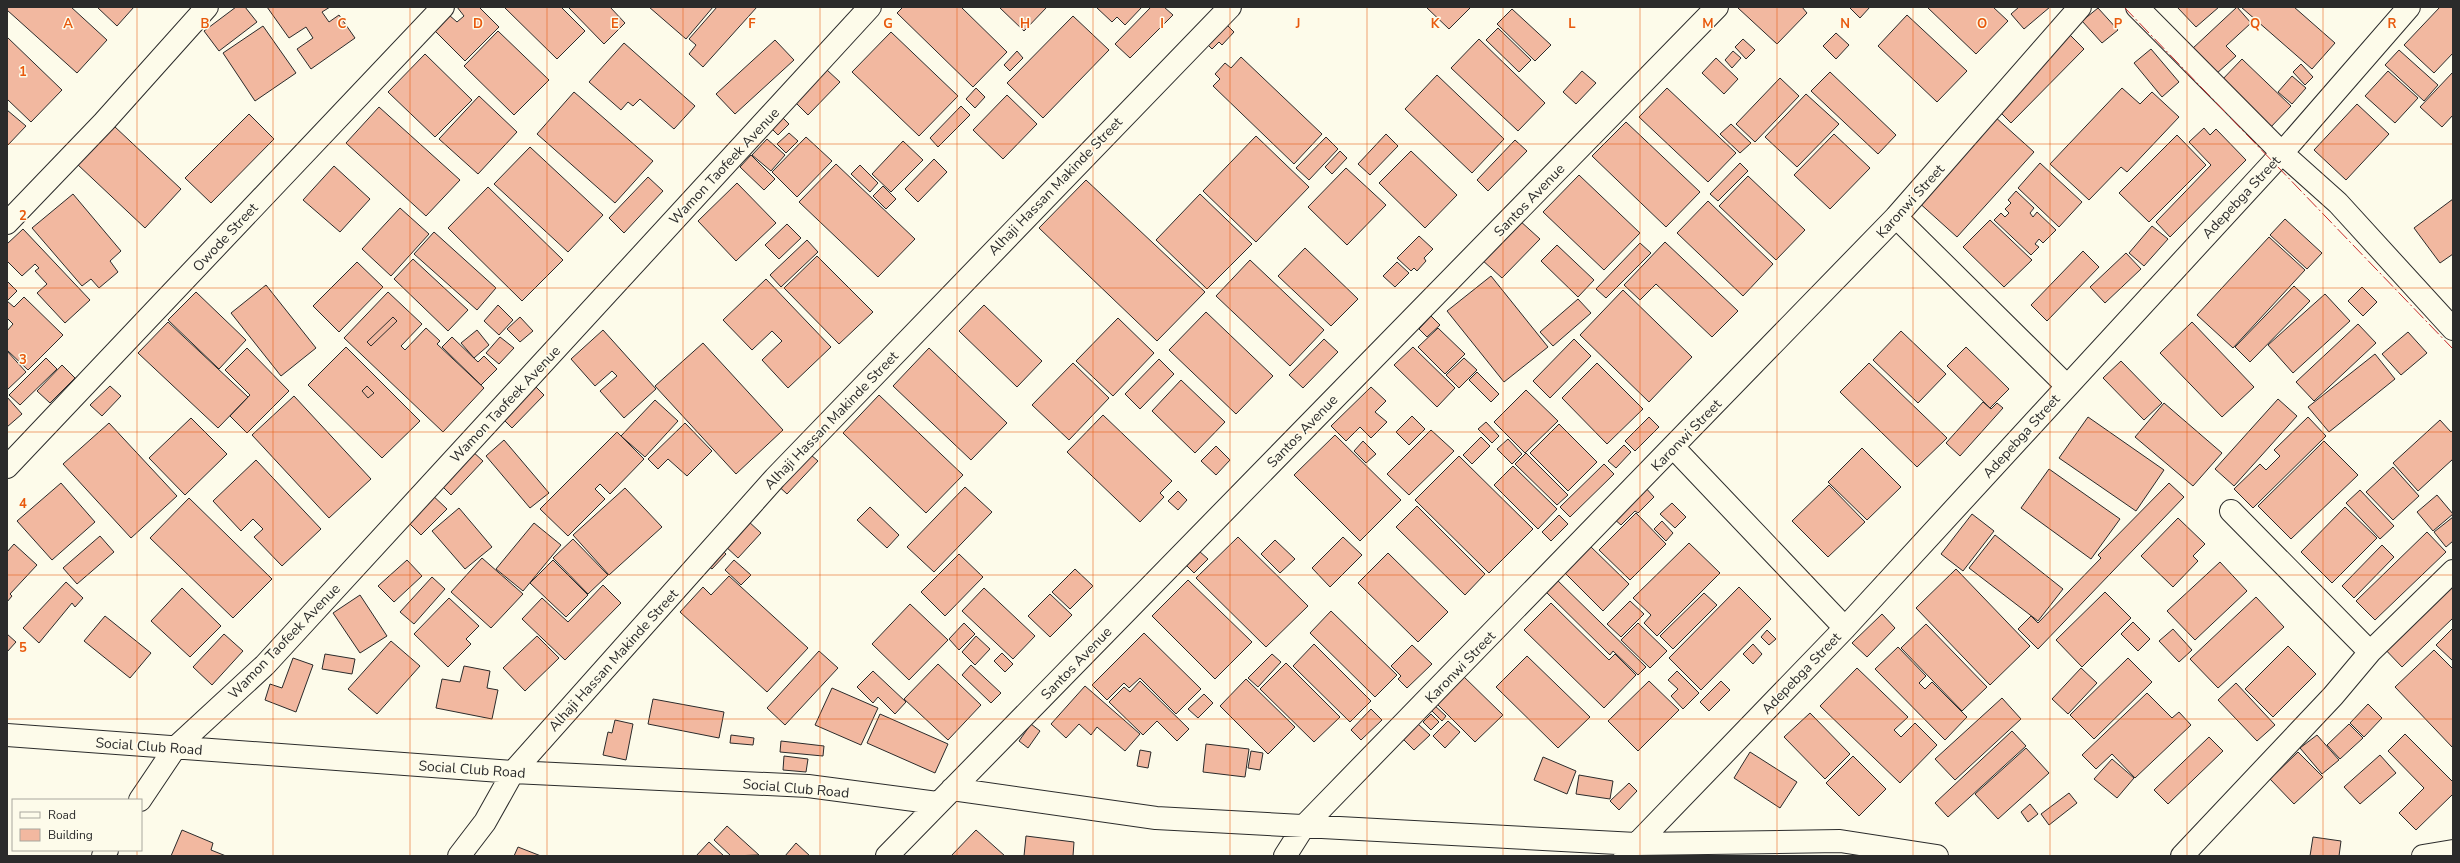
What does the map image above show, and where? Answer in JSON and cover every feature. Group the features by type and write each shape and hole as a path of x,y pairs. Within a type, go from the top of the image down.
{"street":[{"path":"7,223 104,122 207,7"},
{"name":"Owode Street","path":"7,467 443,7"},
{"name":"Wamon Taofeek Avenue","path":"141,799 175,748 265,665 870,7"},
{"name":"Alhaji Hassan Makinde Street","path":"459,856 485,822 513,772 775,478 1230,7"},
{"name":"Santos Avenue","path":"887,856 1717,7"},
{"name":"Karonwi Street","path":"1284,856 1304,826 1674,448 1896,217 2080,7"},
{"path":"2137,7 2282,153 2338,203 2453,329"},
{"name":"Adepebga Street","path":"1630,850 1845,628 2282,153 2409,7"},
{"path":"1896,217 2067,386"},
{"path":"1674,448 1845,628"},
{"path":"2231,511 2370,652"},
{"path":"2182,856 2332,696 2370,652 2453,571"},
{"name":"Social Club Road","path":"7,735 513,772 808,786 945,796 1156,818 1304,826 1630,850 1840,841 1937,856"},
{"path":"2422,856 2453,851"}],"building":[{"path":"7,7 71,7 107,40 77,73 7,10"},
{"path":"97,7 134,7 117,26"},
{"path":"236,7 245,7 257,22 219,51 204,31"},
{"path":"267,7 330,7 322,12 329,22 339,15 355,38 311,69 297,49 313,38 306,27 289,38"},
{"path":"457,7 479,7 499,27 465,61 434,30 449,15 457,22 464,16"},
{"path":"504,7 561,7 585,31 557,59"},
{"path":"568,7 610,7 625,23 604,44"},
{"path":"649,7 713,7 686,39"},
{"path":"717,7 757,7 703,67 689,54 696,45 689,39"},
{"path":"903,7 961,7 1007,52 973,87 897,13"},
{"path":"999,7 1047,7 1024,31"},
{"path":"1096,7 1142,7 1125,25 1117,17 1112,22"},
{"path":"1151,7 1164,7 1173,15 1130,58 1115,44"},
{"path":"1426,7 1471,7 1449,29"},
{"path":"1802,7 1807,13 1777,44 1738,8"},
{"path":"1849,7 1870,7 1860,18"},
{"path":"1927,7 1993,7 2008,21 1976,54"},
{"path":"2019,7 2050,7 2024,29 2011,14"},
{"path":"2177,7 2219,7 2196,27"},
{"path":"2237,7 2251,23 2226,46 2236,56 2216,74 2192,49"},
{"path":"2241,7 2294,7 2335,43 2312,69"},
{"path":"2440,7 2453,7 2453,53 2434,73 2404,45"},
{"path":"2098,8 2118,30 2102,43 2082,21"},
{"path":"1512,9 1551,45 1535,61 1497,24"},
{"path":"1907,15 1967,71 1937,102 1878,46"},
{"path":"1073,16 1109,50 1043,118 1007,83"},
{"path":"1221,19 1234,32 1222,45 1219,42 1212,49 1202,39"},
{"path":"263,26 296,73 255,101 223,53"},
{"path":"1498,28 1531,60 1519,72 1486,40"},
{"path":"498,31 549,80 514,115 464,66"},
{"path":"891,32 958,96 919,136 852,72"},
{"path":"1836,33 1849,45 1836,59 1823,46"},
{"path":"2070,35 2084,49 2011,123 1997,109"},
{"path":"7,37 62,90 31,122 7,99"},
{"path":"1479,39 1545,103 1518,131 1451,68"},
{"path":"1743,39 1755,50 1746,59 1735,47"},
{"path":"775,40 794,60 735,114 716,94"},
{"path":"624,43 695,106 674,129 640,99 633,106 628,102 621,110 589,82"},
{"path":"2151,49 2179,82 2162,97 2134,63"},
{"path":"2399,50 2438,85 2424,101 2385,65"},
{"path":"1017,51 1023,58 1010,71 1004,65"},
{"path":"1733,51 1741,58 1732,68 1725,60"},
{"path":"425,54 472,100 435,137 388,92"},
{"path":"1241,57 1322,134 1294,164 1213,86 1220,79 1215,74 1225,63 1231,68"},
{"path":"1716,58 1738,79 1724,94 1702,73"},
{"path":"2242,59 2291,106 2269,129 2220,82"},
{"path":"2301,64 2313,77 2305,85 2293,72"},
{"path":"827,70 840,82 808,115 795,102"},
{"path":"1582,71 1596,83 1576,104 1563,92"},
{"path":"2388,71 2418,98 2395,123 2365,96"},
{"path":"1830,72 1896,135 1878,154 1811,91"},
{"path":"2453,72 2453,115 2442,127 2420,107"},
{"path":"1437,75 1504,139 1472,173 1405,109"},
{"path":"2292,76 2306,88 2292,104 2278,92"},
{"path":"1780,78 1799,96 1755,142 1736,124"},
{"path":"976,88 985,97 975,108 966,99"},
{"path":"1667,88 1736,153 1708,182 1639,117"},
{"path":"2122,88 2140,104 2152,92 2179,117 2127,172 2121,167 2089,200 2050,164"},
{"path":"574,92 653,161 615,203 537,134"},
{"path":"1806,94 1839,124 1797,167 1765,137"},
{"path":"1007,95 1037,124 1003,159 973,130"},
{"path":"479,96 517,132 478,174 439,139"},
{"path":"2357,104 2389,134 2346,180 2314,150"},
{"path":"961,106 970,115 938,147 930,138"},
{"path":"379,107 460,180 426,216 346,143"},
{"path":"7,110 26,126 7,146"},
{"path":"249,114 274,139 211,203 185,178"},
{"path":"1994,116 2034,152 1957,237 1916,200"},
{"path":"782,117 789,124 778,135 771,128"},
{"path":"1626,122 1700,192 1666,227 1592,156"},
{"path":"1731,124 1751,143 1740,153 1720,134"},
{"path":"114,126 181,189 145,228 77,164"},
{"path":"2204,128 2210,135 2216,129 2246,160 2170,237 2156,222 2211,165 2189,142"},
{"path":"789,133 798,141 786,153 777,144"},
{"path":"1386,134 1398,146 1370,175 1358,164"},
{"path":"1834,134 1870,168 1830,209 1794,175"},
{"path":"2177,135 2206,165 2149,222 2119,193"},
{"path":"1256,136 1309,187 1256,242 1203,191"},
{"path":"806,137 832,161 797,197 772,172"},
{"path":"1326,137 1338,149 1309,180 1296,168"},
{"path":"767,139 785,155 771,171 752,155"},
{"path":"1515,140 1527,151 1488,191 1477,180"},
{"path":"903,141 923,160 891,192 872,174"},
{"path":"530,147 603,215 568,252 494,184"},
{"path":"1340,151 1347,158 1332,174 1325,167"},
{"path":"1411,151 1457,195 1425,228 1379,183"},
{"path":"751,155 775,179 764,190 740,167"},
{"path":"934,159 947,172 918,202 905,189"},
{"path":"1740,163 1748,171 1718,201 1710,194"},
{"path":"2040,163 2082,202 2059,227 2018,188"},
{"path":"836,164 915,239 878,277 799,202"},
{"path":"860,165 878,183 870,192 851,174"},
{"path":"334,166 370,199 340,232 303,200"},
{"path":"1346,168 1386,205 1347,245 1308,207"},
{"path":"1579,175 1640,233 1604,270 1543,212"},
{"path":"1748,176 1805,230 1776,260 1719,206"},
{"path":"648,177 663,191 624,233 609,218"},
{"path":"1086,180 1205,292 1157,341 1039,228"},
{"path":"737,183 776,223 736,261 698,221"},
{"path":"883,186 896,199 886,209 873,196"},
{"path":"488,187 563,260 522,301 448,228"},
{"path":"2016,191 2034,208 2030,213 2033,217 2037,212 2056,230 2043,243 2039,239 2035,244 2039,247 2031,255 1994,220 2001,213 2005,217 2009,213 2005,209 2011,203 2008,200"},
{"path":"73,194 121,251 110,261 118,272 99,288 91,279 82,286 32,228"},
{"path":"1200,194 1252,244 1207,289 1156,240"},
{"path":"2453,199 2453,254 2440,263 2414,228"},
{"path":"1708,201 1773,264 1743,296 1677,233"},
{"path":"400,208 429,234 391,276 362,249"},
{"path":"2285,219 2322,253 2307,269 2270,235"},
{"path":"1519,220 1540,239 1502,278 1481,259"},
{"path":"1990,220 2032,260 2004,287 1963,247"},
{"path":"787,224 801,238 779,259 765,245"},
{"path":"2152,226 2168,239 2144,266 2129,253"},
{"path":"23,229 90,300 65,323 37,293 47,284 35,271 39,268 35,264 22,276 7,261 7,244"},
{"path":"434,232 496,288 477,310 414,254"},
{"path":"1419,236 1433,249 1424,258 1426,261 1417,271 1414,268 1411,271 1397,258"},
{"path":"2269,237 2305,270 2233,348 2197,315"},
{"path":"807,240 818,252 781,287 770,275"},
{"path":"1665,242 1738,311 1712,337 1656,284 1640,300 1624,285"},
{"path":"1640,243 1651,253 1606,298 1596,289"},
{"path":"1557,245 1594,280 1578,297 1541,261"},
{"path":"1305,248 1358,299 1331,326 1278,276"},
{"path":"2083,251 2099,267 2047,321 2031,305"},
{"path":"2126,253 2141,269 2105,303 2090,287"},
{"path":"817,256 873,312 839,344 784,288"},
{"path":"413,259 468,310 448,331 394,279"},
{"path":"1250,260 1324,330 1290,366 1216,296"},
{"path":"357,262 383,287 339,332 313,306"},
{"path":"1397,262 1409,273 1395,287 1383,276"},
{"path":"1491,276 1548,347 1504,382 1447,311"},
{"path":"766,279 831,347 788,388 762,360 782,341 772,331 752,350 723,320"},
{"path":"7,281 17,291 7,301"},
{"path":"266,285 316,348 281,376 231,313"},
{"path":"2294,286 2310,301 2250,362 2235,347"},
{"path":"2362,287 2377,302 2363,316 2348,301"},
{"path":"1623,290 1692,357 1649,402 1580,335"},
{"path":"196,292 246,340 219,369 168,320"},
{"path":"388,292 422,324 401,346 405,350 426,328 440,341 437,344 484,388 443,432 344,338"},
{"path":"2325,294 2350,321 2293,373 2268,345"},
{"path":"24,297 63,335 28,370 7,350 7,331 13,324 7,318 7,301 14,307"},
{"path":"1578,299 1591,313 1553,346 1540,332"},
{"path":"498,305 513,320 499,335 484,321"},
{"path":"984,305 1042,361 1017,387 959,331"},
{"path":"1206,312 1273,376 1236,414 1169,350"},
{"path":"1431,316 1440,325 1427,337 1419,329"},
{"path":"393,317 397,321 371,346 367,342"},
{"path":"520,317 533,331 520,342 507,329"},
{"path":"1118,318 1154,353 1113,396 1076,361"},
{"path":"168,322 248,397 218,428 138,353"},
{"path":"2192,322 2254,387 2222,417 2160,353"},
{"path":"2358,324 2376,343 2314,401 2296,382"},
{"path":"1438,328 1465,354 1445,374 1418,347"},
{"path":"477,330 489,345 474,358 461,343"},
{"path":"603,330 656,389 624,418 600,391 617,376 612,371 595,386 571,359"},
{"path":"1901,331 1946,374 1918,403 1873,360"},
{"path":"2408,332 2427,353 2401,375 2382,354"},
{"path":"452,337 478,362 484,356 497,369 481,385 442,347"},
{"path":"500,337 514,348 499,364 486,353"},
{"path":"1324,339 1338,352 1303,388 1289,375"},
{"path":"1574,339 1591,356 1550,398 1533,381"},
{"path":"703,343 783,430 736,474 655,386"},
{"path":"346,347 420,421 382,458 308,385"},
{"path":"1413,347 1455,388 1437,407 1394,365"},
{"path":"1966,347 2009,389 1990,408 1947,366"},
{"path":"247,348 289,391 247,433 230,416 250,395 225,370"},
{"path":"929,348 1007,423 971,460 893,386"},
{"path":"7,351 26,372 7,390"},
{"path":"2375,354 2395,379 2329,432 2308,407"},
{"path":"46,358 57,369 20,405 9,395"},
{"path":"1464,358 1477,370 1459,388 1446,375"},
{"path":"1159,359 1174,374 1140,409 1125,394"},
{"path":"2121,361 2162,403 2144,420 2103,378"},
{"path":"1073,363 1109,398 1069,440 1032,405"},
{"path":"1597,363 1643,409 1607,444 1562,398"},
{"path":"1869,363 1947,438 1917,467 1840,392"},
{"path":"62,365 75,378 50,403 37,391"},
{"path":"1477,372 1499,394 1491,402 1469,380"},
{"path":"1181,380 1225,422 1195,453 1152,411"},
{"path":"530,381 544,395 512,428 497,413"},
{"path":"110,386 121,396 102,416 90,405"},
{"path":"367,386 374,393 368,398 362,391"},
{"path":"1371,387 1386,401 1375,412 1387,422 1371,438 1360,427 1346,441 1331,426"},
{"path":"1526,390 1558,421 1525,453 1494,422"},
{"path":"879,395 963,475 926,513 843,433"},
{"path":"294,396 371,479 329,518 252,435"},
{"path":"7,397 22,414 7,427"},
{"path":"2278,399 2297,416 2234,486 2215,469"},
{"path":"655,400 678,421 645,457 621,436"},
{"path":"1983,402 1991,409 1997,403 2003,408 1960,456 1946,443"},
{"path":"2164,403 2222,453 2193,486 2135,437"},
{"path":"1103,415 1172,481 1160,493 1164,497 1140,522 1067,452"},
{"path":"1412,416 1425,429 1409,445 1396,432"},
{"path":"1649,417 1659,427 1635,451 1625,441"},
{"path":"2088,417 2164,470 2136,511 2059,458"},
{"path":"2308,417 2326,436 2253,508 2234,489 2260,464 2266,470 2280,456 2274,450"},
{"path":"191,418 227,454 185,495 149,458"},
{"path":"2440,420 2451,432 2453,430 2453,459 2418,491 2393,463"},
{"path":"1486,422 1499,436 1492,443 1478,429"},
{"path":"109,423 177,496 131,538 63,464"},
{"path":"685,423 712,451 687,476 668,459 658,469 648,459"},
{"path":"1559,424 1597,462 1568,491 1530,453"},
{"path":"1431,430 1454,451 1409,495 1387,474"},
{"path":"617,432 644,459 610,494 600,484 595,489 605,499 568,536 540,509"},
{"path":"1335,435 1401,500 1360,541 1294,475"},
{"path":"1481,437 1490,446 1472,464 1463,455"},
{"path":"1508,439 1522,454 1512,464 1497,449"},
{"path":"504,440 549,493 530,508 486,456"},
{"path":"1363,441 1376,454 1366,463 1354,451"},
{"path":"2324,441 2358,475 2291,539 2258,506"},
{"path":"1624,445 1631,452 1616,468 1608,461"},
{"path":"1216,446 1230,460 1216,475 1201,461"},
{"path":"1862,448 1901,487 1867,520 1828,482"},
{"path":"804,449 818,461 787,494 774,482"},
{"path":"471,450 483,461 451,495 439,483"},
{"path":"1526,453 1568,495 1557,505 1515,464"},
{"path":"1459,456 1533,529 1489,573 1415,500"},
{"path":"256,460 321,529 282,566 254,537 263,529 253,519 241,531 213,501"},
{"path":"1604,464 1614,474 1570,517 1560,507"},
{"path":"1513,466 1557,509 1538,529 1494,485"},
{"path":"2393,467 2419,496 2393,520 2366,492"},
{"path":"2049,469 2120,519 2091,559 2021,508"},
{"path":"61,483 95,522 52,560 17,521"},
{"path":"2169,483 2184,497 2038,649 2018,629 2031,616 2038,623 2101,558 2098,555"},
{"path":"1829,485 1865,522 1828,557 1792,521"},
{"path":"1644,486 1654,497 1638,513 1635,511 1621,525 1613,518"},
{"path":"965,487 992,512 934,572 907,547"},
{"path":"625,488 662,527 609,575 573,535"},
{"path":"2360,490 2394,526 2380,539 2346,503"},
{"path":"1178,491 1187,500 1178,510 1168,501"},
{"path":"429,492 447,509 421,535 404,518"},
{"path":"2437,495 2453,514 2433,531 2417,512"},
{"path":"189,498 272,579 233,618 150,538"},
{"path":"1672,503 1686,517 1675,528 1660,514"},
{"path":"1417,506 1485,574 1465,595 1396,527"},
{"path":"870,507 899,535 887,548 857,520"},
{"path":"2345,507 2377,538 2332,583 2301,552"},
{"path":"459,508 492,547 465,569 432,531"},
{"path":"1636,513 1666,544 1630,580 1599,550"},
{"path":"1972,514 1994,531 1963,571 1941,554"},
{"path":"1559,515 1568,524 1551,541 1542,532"},
{"path":"2453,517 2453,541 2446,547 2434,532"},
{"path":"2178,518 2205,544 2193,556 2198,561 2173,587 2141,556"},
{"path":"747,520 761,533 738,558 724,545"},
{"path":"1662,521 1673,533 1666,541 1654,529"},
{"path":"534,523 561,545 523,591 496,569"},
{"path":"2427,532 2446,552 2375,620 2356,601"},
{"path":"1995,535 2063,589 2038,621 1969,568"},
{"path":"100,536 114,552 77,584 63,568"},
{"path":"1238,537 1308,606 1266,647 1196,578"},
{"path":"1343,537 1362,555 1330,587 1312,568"},
{"path":"573,539 608,575 588,594 553,558"},
{"path":"1275,540 1295,559 1280,573 1261,554"},
{"path":"1689,543 1720,573 1657,636 1644,623 1651,615 1633,598"},
{"path":"14,544 37,565 10,594 12,596 7,602 7,552"},
{"path":"717,545 726,554 712,569 702,561"},
{"path":"1589,545 1629,584 1603,611 1563,571"},
{"path":"2382,545 2394,557 2354,598 2342,586"},
{"path":"1199,551 1208,559 1194,573 1186,565"},
{"path":"1388,553 1448,612 1418,642 1358,583"},
{"path":"959,554 983,577 945,616 921,592"},
{"path":"482,558 523,594 491,628 451,592"},
{"path":"407,560 422,576 394,602 378,586"},
{"path":"553,560 588,595 566,617 530,583"},
{"path":"734,560 751,575 741,585 725,570"},
{"path":"2220,562 2247,591 2195,640 2167,611"},
{"path":"1075,569 1093,586 1070,609 1052,592"},
{"path":"1956,569 2030,646 1990,685 1916,608"},
{"path":"729,576 808,648 767,692 680,612 703,587 711,595"},
{"path":"432,577 445,589 414,624 400,612"},
{"path":"1554,577 1646,667 1638,675 1613,651 1610,655 1543,589"},
{"path":"1188,580 1252,642 1215,679 1152,616"},
{"path":"66,582 83,598 75,607 72,603 39,643 23,628"},
{"path":"2447,582 2453,587 2453,618 2402,667 2381,645"},
{"path":"603,585 621,603 565,660 522,619 542,598 568,622"},
{"path":"1739,587 1771,619 1701,690 1669,658"},
{"path":"182,588 221,626 190,657 151,621"},
{"path":"984,588 1035,636 1013,659 962,611"},
{"path":"2105,592 2131,618 2082,667 2056,640"},
{"path":"1704,593 1717,605 1673,649 1660,636"},
{"path":"1050,594 1072,615 1050,637 1028,616"},
{"path":"360,595 387,636 360,653 333,613"},
{"path":"2256,597 2284,627 2218,688 2190,659"},
{"path":"449,598 479,626 466,639 471,644 448,667 414,634"},
{"path":"1630,601 1644,614 1621,637 1607,624"},
{"path":"1551,603 1609,660 1615,654 1636,675 1604,708 1524,630"},
{"path":"910,604 948,640 909,680 872,644"},
{"path":"1331,611 1397,675 1375,697 1310,633"},
{"path":"1882,614 1895,628 1867,657 1852,643"},
{"path":"105,616 151,653 130,678 84,641"},
{"path":"2133,622 2150,639 2138,651 2121,634"},
{"path":"964,623 975,634 959,650 949,639"},
{"path":"1638,623 1667,651 1650,668 1621,640"},
{"path":"1926,624 1987,687 1962,711 1901,648"},
{"path":"2453,628 2453,661 2436,645"},
{"path":"2173,629 2192,650 2179,662 2159,641"},
{"path":"1767,630 1776,639 1769,645 1761,637"},
{"path":"1144,633 1201,689 1176,714 1140,678 1129,688 1124,683 1107,700 1092,685"},
{"path":"7,634 16,642 7,652"},
{"path":"224,634 243,651 212,685 193,667"},
{"path":"537,636 559,658 525,691 503,668"},
{"path":"976,636 990,649 975,665 962,652"},
{"path":"391,641 420,666 377,714 348,689"},
{"path":"1314,644 1371,701 1350,722 1293,666"},
{"path":"1753,644 1762,654 1753,664 1743,654"},
{"path":"1412,645 1432,664 1407,688 1398,679 1401,676 1391,666"},
{"path":"2288,646 2316,674 2273,717 2245,689"},
{"path":"1898,647 1926,676 1919,683 1925,689 1932,682 1967,717 1945,740 1875,669"},
{"path":"2434,650 2453,669 2453,748 2395,687"},
{"path":"819,651 838,668 785,725 767,708"},
{"path":"1002,653 1013,664 1005,672 994,661"},
{"path":"325,654 355,659 352,674 322,669"},
{"path":"1272,654 1281,662 1258,687 1248,678"},
{"path":"1527,656 1590,717 1558,748 1496,687"},
{"path":"293,658 313,665 296,712 265,700 270,684 282,688"},
{"path":"2128,658 2152,682 2094,739 2070,715"},
{"path":"1286,663 1340,717 1314,742 1260,689"},
{"path":"938,664 981,705 948,740 904,699"},
{"path":"971,665 1001,693 991,703 962,675"},
{"path":"464,666 490,671 487,688 498,690 492,719 436,708 442,679 460,682"},
{"path":"1857,668 1908,717 1894,730 1901,737 1915,723 1937,745 1900,783 1820,706"},
{"path":"2081,668 2097,683 2068,714 2052,699"},
{"path":"873,671 906,702 895,714 878,697 873,703 857,687"},
{"path":"1677,671 1699,693 1683,709 1671,696 1678,689 1668,680"},
{"path":"1461,674 1503,715 1475,742 1434,701"},
{"path":"1246,679 1295,727 1268,754 1220,706"},
{"path":"1140,681 1189,729 1177,741 1157,721 1143,735 1109,702 1124,687 1130,692"},
{"path":"1649,681 1679,710 1638,751 1608,721"},
{"path":"1721,681 1730,690 1709,711 1700,702"},
{"path":"2236,683 2275,725 2257,741 2218,700"},
{"path":"1085,686 1140,734 1125,751 1097,727 1091,735 1079,724 1066,738 1051,724"},
{"path":"832,688 878,708 861,745 815,725"},
{"path":"2147,693 2172,718 2179,712 2191,725 2135,778 2112,754 2096,769 2082,755"},
{"path":"1204,694 1213,703 1198,718 1188,709"},
{"path":"2002,698 2021,719 1955,780 1935,759"},
{"path":"653,699 724,712 719,738 648,724"},
{"path":"2368,704 2382,718 2364,737 2350,723"},
{"path":"1434,705 1446,716 1442,721 1430,709"},
{"path":"1371,709 1382,720 1361,740 1351,730"},
{"path":"1810,713 1850,754 1825,779 1784,737"},
{"path":"880,714 948,744 935,773 867,743"},
{"path":"1431,714 1439,722 1431,730 1423,722"},
{"path":"615,720 633,724 626,760 603,755 608,732 612,733"},
{"path":"1448,721 1460,732 1445,748 1433,736"},
{"path":"1031,724 1040,731 1028,748 1019,741"},
{"path":"1418,724 1430,735 1414,750 1403,739"},
{"path":"2349,724 2363,738 2340,759 2327,745"},
{"path":"2012,731 2026,746 1948,817 1935,803"},
{"path":"2405,734 2453,782 2453,794 2416,830 2399,813 2424,788 2388,751"},
{"path":"731,735 754,738 753,745 730,743"},
{"path":"2317,735 2339,760 2322,774 2300,748"},
{"path":"2209,737 2223,751 2168,804 2154,790"},
{"path":"781,741 824,746 823,756 780,752"},
{"path":"1206,744 1249,749 1245,777 1203,772"},
{"path":"2026,748 2049,773 1998,819 1975,794"},
{"path":"1140,750 1151,752 1148,768 1137,766"},
{"path":"1251,751 1263,753 1260,770 1248,768"},
{"path":"1750,752 1797,782 1780,808 1734,778"},
{"path":"2298,752 2323,777 2294,804 2270,779"},
{"path":"2380,755 2396,773 2360,804 2344,787"},
{"path":"784,756 808,759 806,772 783,770"},
{"path":"1853,756 1886,789 1859,816 1826,783"},
{"path":"1543,757 1576,771 1567,794 1534,780"},
{"path":"2112,759 2134,778 2117,798 2094,779"},
{"path":"1579,775 1613,781 1610,799 1576,794"},
{"path":"1629,783 1637,791 1619,810 1610,801"},
{"path":"2069,793 2077,803 2049,825 2041,814"},
{"path":"2030,804 2038,814 2028,822 2021,812"},
{"path":"727,826 759,855 731,856 714,840"},
{"path":"182,830 213,843 211,850 226,856 171,856"},
{"path":"976,830 1005,856 951,856"},
{"path":"1026,836 1074,842 1073,856 1024,856"},
{"path":"2313,837 2341,841 2339,856 2310,856"},
{"path":"709,842 724,856 696,856"},
{"path":"796,843 810,856 785,856"},
{"path":"518,847 541,856 514,856"}],"power":[{"path":"2124,7 2453,349"}]}
